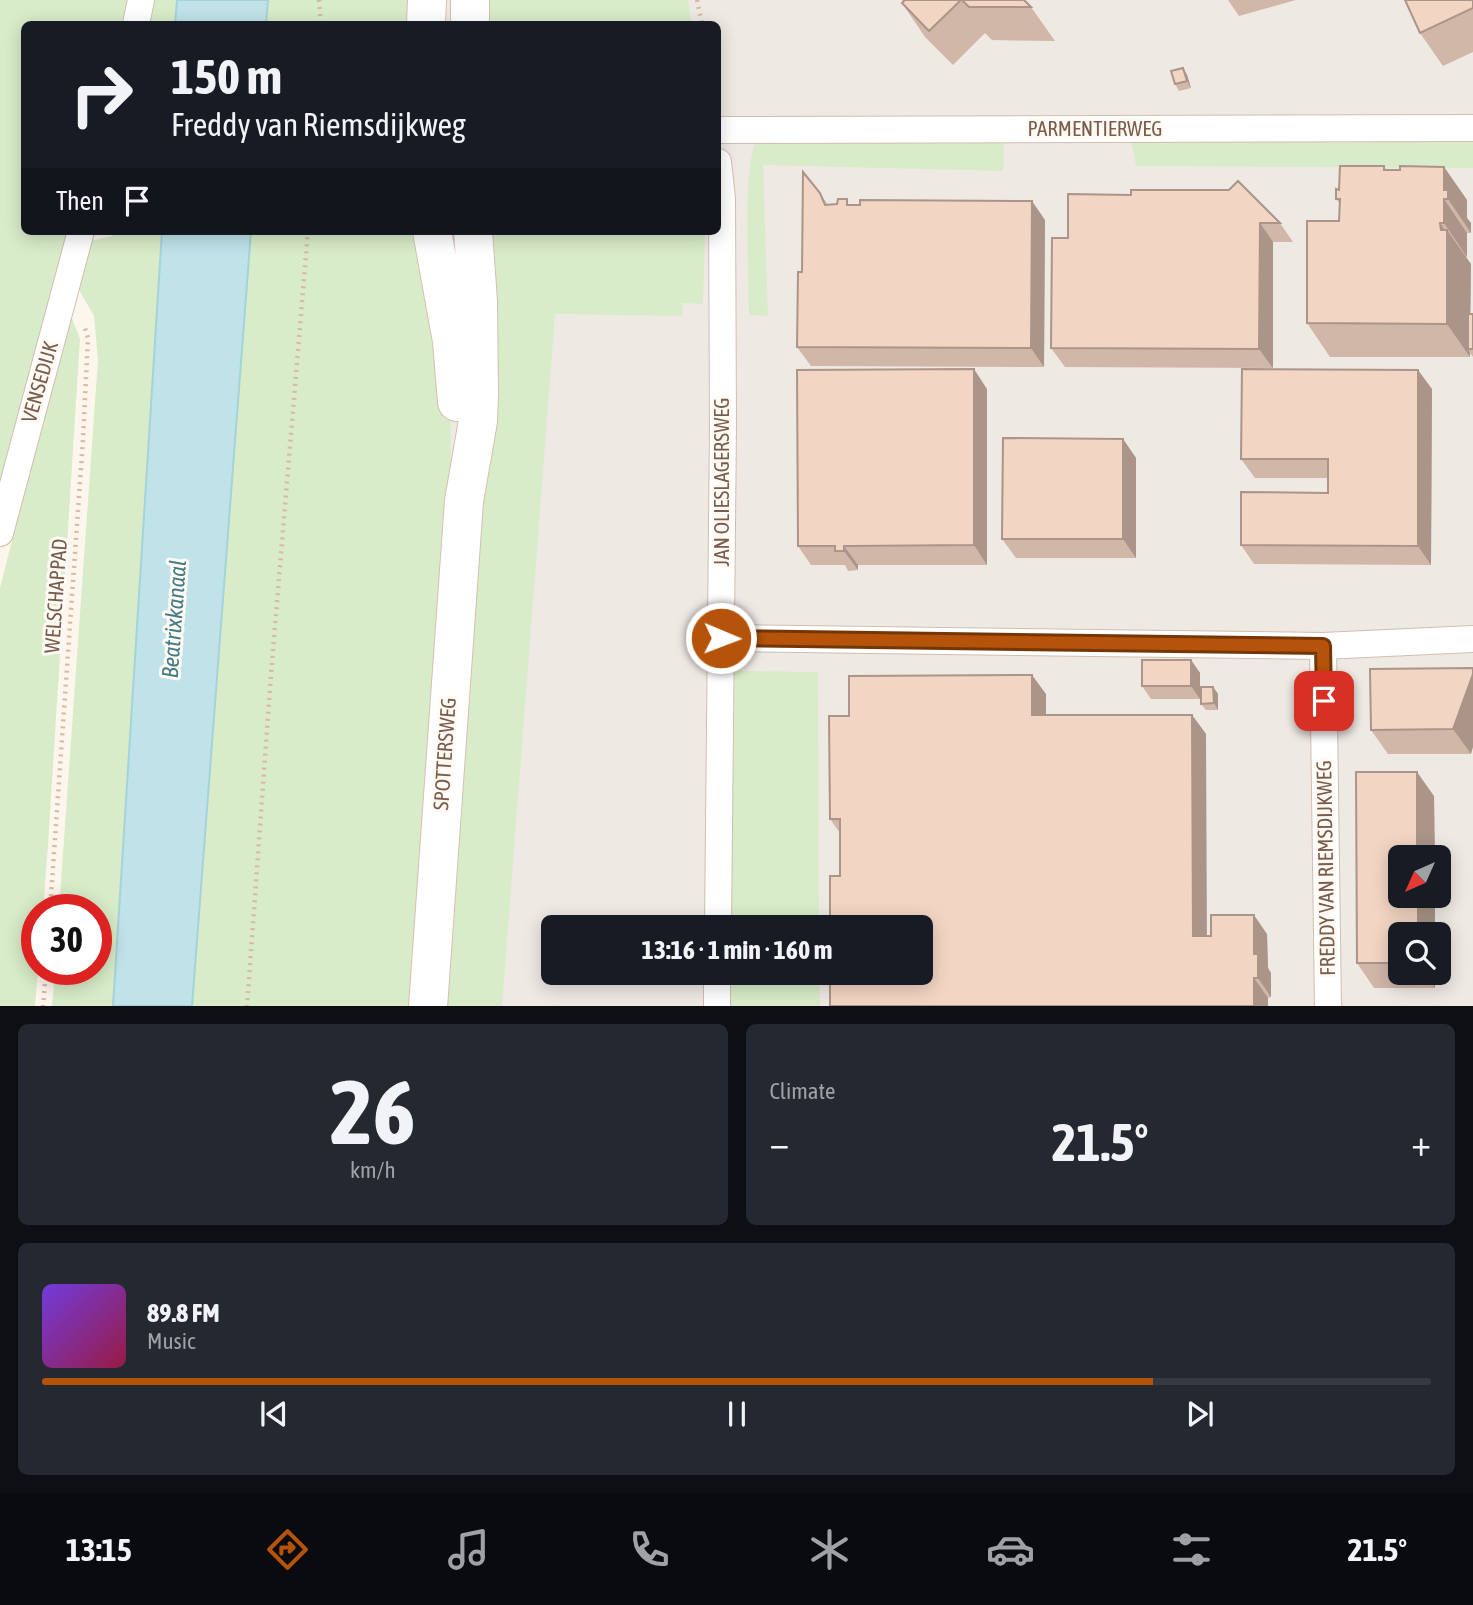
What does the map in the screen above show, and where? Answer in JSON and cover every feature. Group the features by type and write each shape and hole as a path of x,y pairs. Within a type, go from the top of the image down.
{"main road":[{"path":"426,21 427,0"},
{"path":"470,0 470,21"},
{"name":"SPOTTERSWEG","path":"433,235 452,341 464,501"},
{"name":"SPOTTERSWEG","path":"428,1006 464,501 478,421 478,301 473,235"}],"street":[{"path":"137,21 141,0"},
{"name":"PARMENTIERWEG","path":"721,130 1473,128"},
{"name":"JAN OLIESLAGERSWEG","path":"718,915 721,190"},
{"name":"VENSEDIJK","path":"0,533 80,235"},
{"path":"721,638 1323,646 1473,639"},
{"name":"FREDDY VAN RIEMSDIJKWEG","path":"1323,646 1328,1006"},
{"path":"717,985 717,1006"}],"path":[{"path":"319,0 321,21"},
{"path":"697,0 701,21"},
{"path":"247,1006 272,660 308,235"},
{"name":"WELSCHAPPAD","path":"51,894 88,338 81,313 66,288"},
{"path":"43,1006 45,985"}],"shaded area":[{"path":"387,0 1473,0 1473,1006 309,1006 369,235 721,235 721,21 385,21"}],"green space":[{"path":"0,0 128,0 123,21 21,21 21,235 69,235 28,377 0,493"},
{"path":"149,0 177,0 175,21 146,21"},
{"path":"268,0 415,0 418,21 266,21"},
{"path":"489,0 688,0 692,21 488,21"},
{"path":"1004,138 1003,171 763,165 768,316 749,315 749,172 757,139"},
{"path":"1131,139 1473,139 1473,168 1136,166"},
{"path":"112,235 162,235 113,1006 52,1006 54,985 112,985 112,894 60,894 98,360 94,316 78,288 90,241"},
{"path":"251,235 424,235 443,341 451,424 450,490 412,1006 192,1006"},
{"path":"491,235 705,235 703,304 682,303 683,316 555,314 502,1006 444,1006"},
{"path":"70,313 80,339 44,894 21,894 21,985 37,985 35,1006 0,1006 0,588"},
{"path":"735,671 818,672 819,915 731,915"},
{"path":"730,985 819,985 820,1006 729,1006"}],"water":[{"path":"177,0 268,0 266,21 175,21"},
{"name":"Beatrixkanaal","path":"162,235 251,235 192,1006 113,1006"}],"building":[{"path":"905,0 961,0 929,31 902,3"},
{"path":"962,0 1024,0 1031,7 969,7"},
{"path":"1405,0 1473,0 1473,8 1420,33"},
{"path":"1183,68 1187,81 1175,84 1171,71"},
{"path":"1340,166 1384,166 1384,170 1400,170 1400,166 1444,167 1444,190 1448,190 1448,199 1444,199 1444,223 1440,223 1441,230 1447,230 1447,324 1307,323 1307,221 1339,221 1340,199 1336,199 1336,189 1339,190"},
{"path":"803,172 820,193 825,205 837,204 838,199 847,199 847,205 860,205 860,200 1032,201 1031,348 797,347 798,272 802,272"},
{"path":"1238,181 1280,223 1260,223 1259,349 1051,348 1052,238 1068,238 1068,194 1131,195 1131,190 1229,190"},
{"path":"1468,314 1473,314 1473,349 1468,349"},
{"path":"974,369 974,545 844,546 844,551 835,551 835,546 798,546 797,370"},
{"path":"1242,369 1418,370 1418,546 1241,545 1241,492 1328,493 1328,459 1241,459"},
{"path":"1003,438 1123,439 1123,539 1002,539"},
{"path":"1142,660 1191,660 1191,686 1142,686"},
{"path":"1473,668 1453,729 1371,730 1370,669"},
{"path":"1032,675 1032,715 1192,715 1193,936 1211,936 1211,915 1254,915 1254,954 1258,954 1258,978 1254,978 1254,1006 830,1006 830,985 933,985 933,915 830,915 830,876 840,876 840,819 830,819 829,716 849,716 849,676"},
{"path":"1201,687 1213,687 1214,703 1201,704"},
{"path":"1356,772 1417,772 1417,845 1388,845 1388,908 1418,908 1418,922 1388,922 1388,963 1357,963"}],"route":[{"path":"721,638 1323,646 1324,701"}]}
